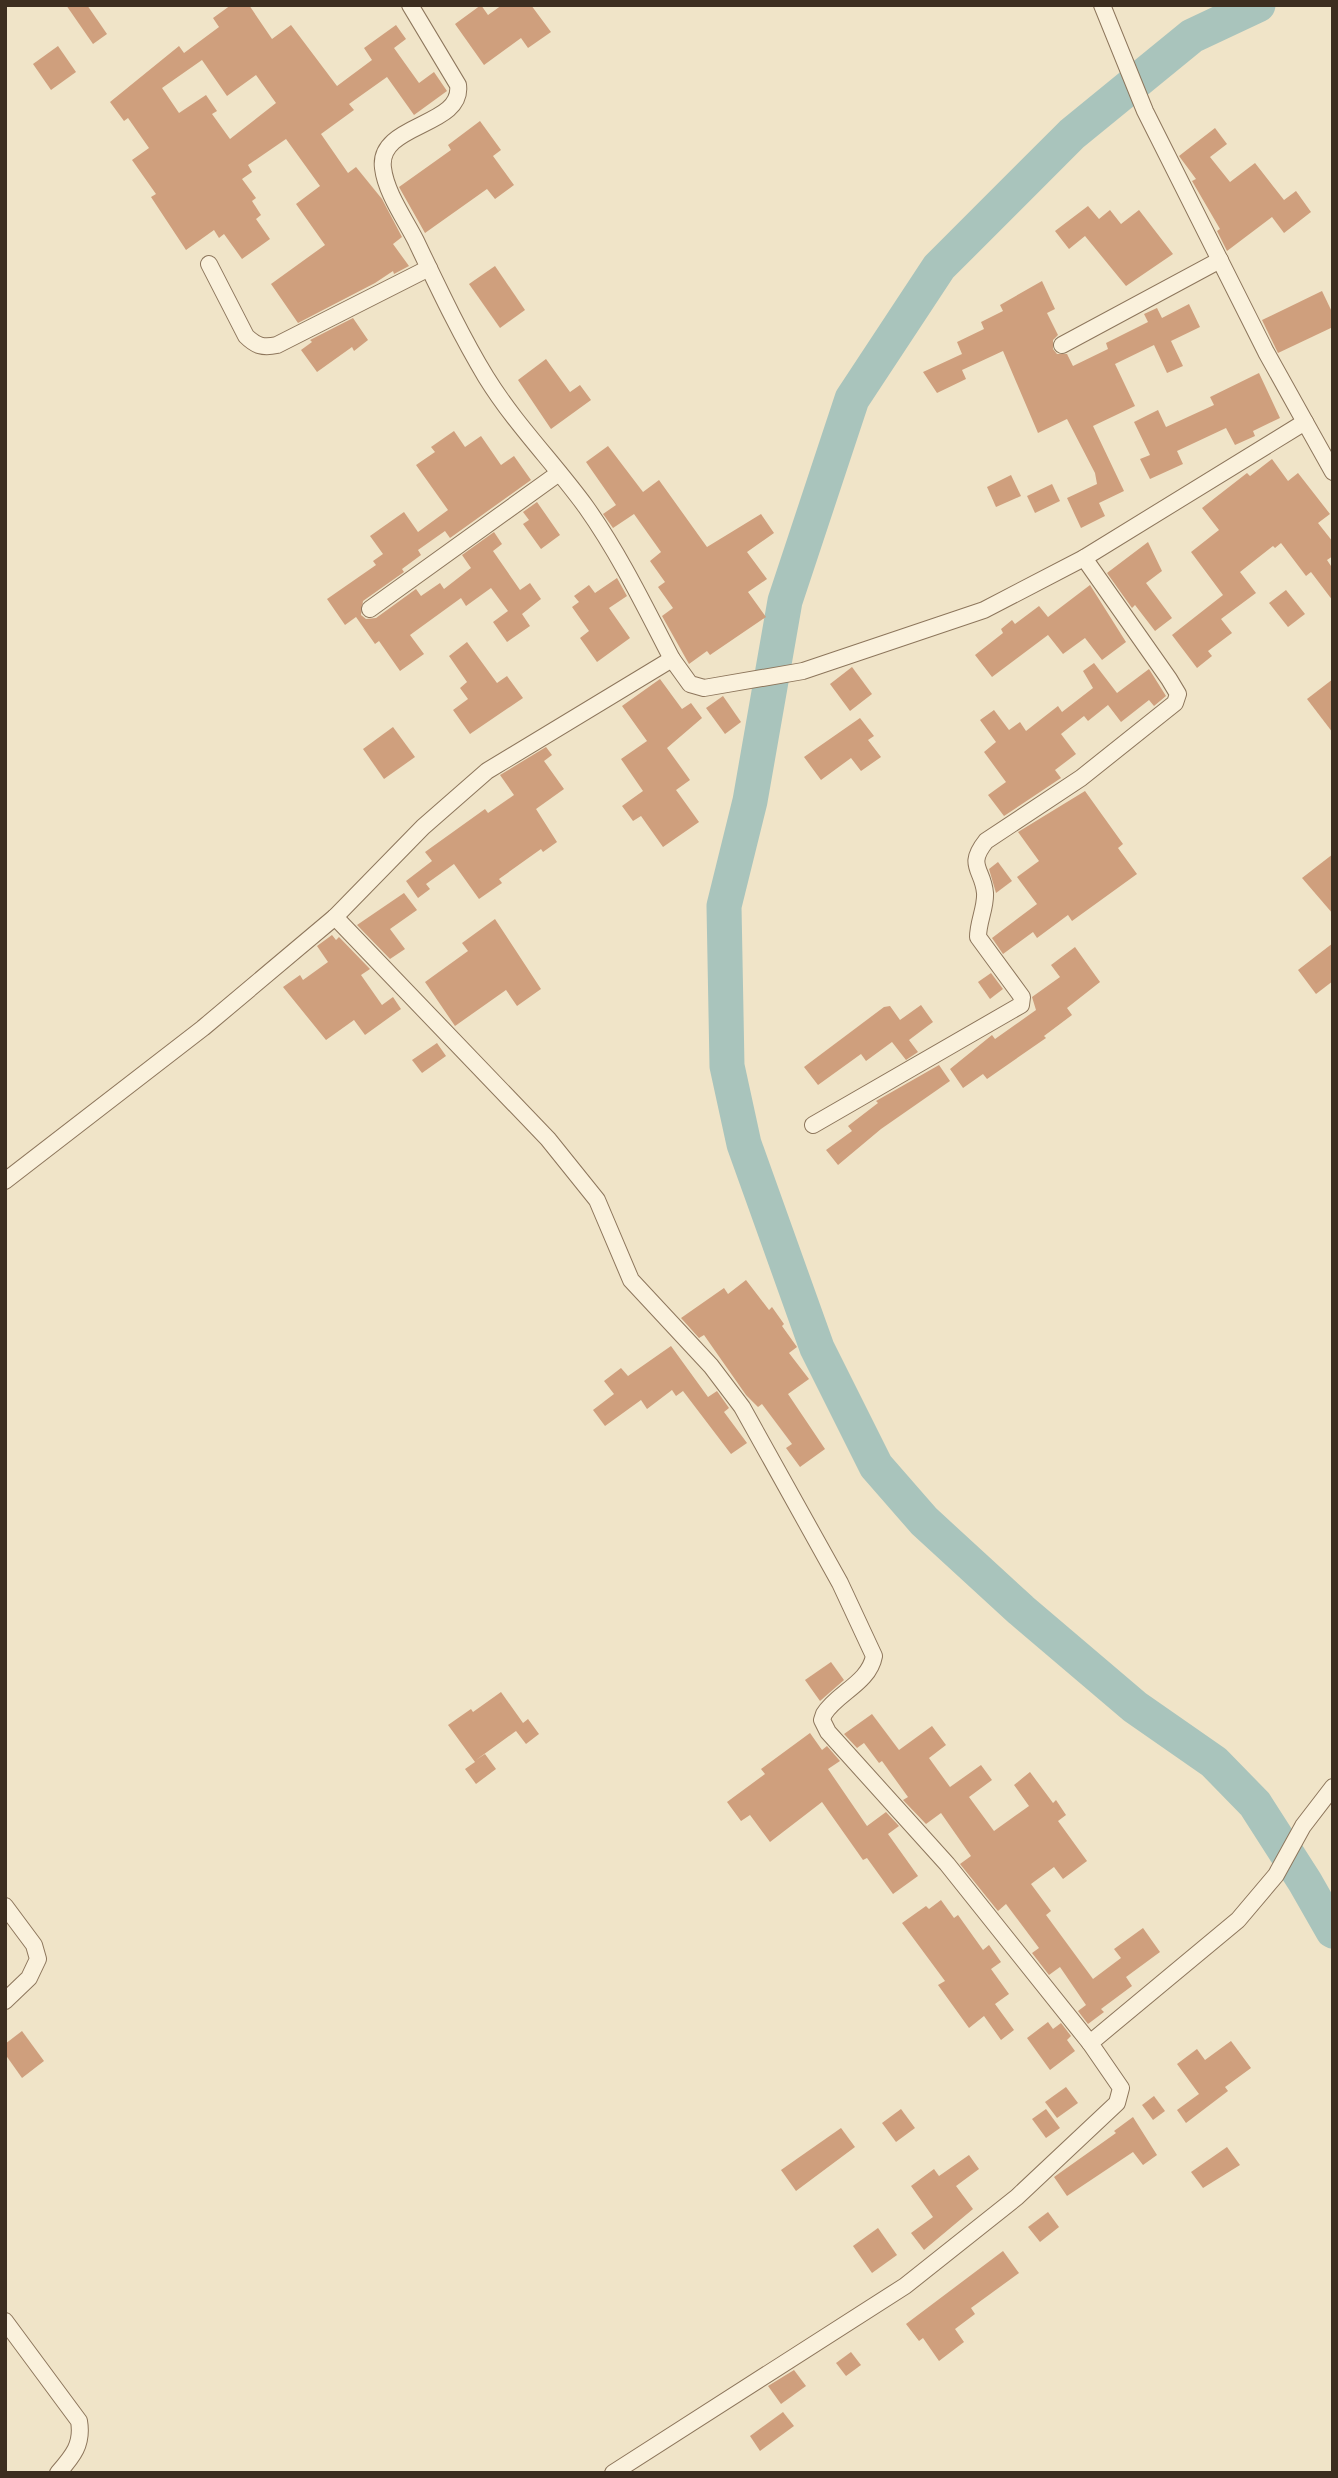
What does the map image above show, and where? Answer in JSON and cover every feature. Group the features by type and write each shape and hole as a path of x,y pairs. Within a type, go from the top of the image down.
{"street":[{"path":"410,5 458,85 459,92 452,107 395,141 387,149 383,169 391,190 486,376 611,544 672,659 697,688 803,671 984,610 1084,558 1305,422"},
{"path":"1102,5 1145,111 1220,260 1333,472"},
{"path":"1062,345 1220,260"},
{"path":"209,264 246,337 256,345 267,348 429,268"},
{"path":"370,609 559,474"},
{"path":"813,1125 1021,1005 1022,998 978,937 985,893 975,863 976,852 986,841 1081,778 1175,703 1178,695 1173,687 1084,558"},
{"path":"5,1181 203,1028 335,917 423,827 488,771 542,735 672,659"},
{"path":"335,917 548,1139 597,1200 631,1280 711,1366 742,1406 840,1583 874,1656 871,1667 853,1688 824,1714 822,1720 828,1732 947,1864 1090,2043 1121,2088 1121,2096 1017,2197 905,2286 614,2473"},
{"path":"1090,2043 1238,1920 1276,1875 1303,1826 1333,1787"},
{"path":"5,1906 34,1945 38,1959 29,1978 5,2001"},
{"path":"5,2321 79,2420 82,2435 77,2451 58,2473"}],"building":[{"path":"66,5 87,5 107,34 93,44"},
{"path":"231,5 249,5 272,39 291,25 337,86 372,60 364,48 396,25 406,39 394,48 419,83 434,72 447,91 414,115 387,77 349,104 354,110 321,134 348,173 356,167 382,199 402,237 393,244 409,266 394,274 393,271 298,323 271,284 325,245 296,204 320,186 286,139 248,165 252,172 242,179 256,198 252,201 261,215 256,219 270,239 242,259 224,234 219,238 214,230 186,250 151,197 156,194 132,160 149,148 128,118 124,121 110,102 179,46 184,53 219,27 213,18","holes":["202,60 227,96 256,75 276,103 230,139 212,114 217,111 206,95 179,113 162,88"]},
{"path":"481,5 488,15 502,5 531,5 551,32 528,48 521,38 484,65 455,24"},
{"path":"58,46 76,72 51,90 33,64"},
{"path":"480,121 501,150 493,156 514,185 495,199 487,189 425,233 399,187 451,150 448,145"},
{"path":"1215,128 1227,144 1210,157 1230,182 1255,163 1284,200 1296,191 1311,212 1284,233 1272,217 1227,251 1217,231 1220,229 1192,181 1196,179 1179,156"},
{"path":"1088,206 1099,219 1110,210 1121,224 1139,210 1173,254 1126,286 1085,236 1069,249 1055,231"},
{"path":"495,266 525,310 500,328 469,284"},
{"path":"1042,281 1055,309 1047,313 1058,335 1053,340 1053,349 1057,354 1067,354 1073,366 1108,349 1106,343 1148,322 1144,314 1157,308 1162,318 1189,304 1200,327 1171,341 1183,366 1167,373 1154,345 1115,364 1135,406 1093,426 1124,491 1099,503 1105,516 1081,528 1067,498 1097,484 1095,473 1067,419 1038,433 1003,351 962,370 966,379 937,393 923,372 962,354 957,342 984,329 981,322 1003,311 1000,305"},
{"path":"1322,291 1333,314 1333,327 1278,353 1262,320"},
{"path":"353,318 368,340 354,351 352,347 317,372 301,350 312,342 310,340"},
{"path":"546,359 570,392 580,385 591,400 551,429 518,380"},
{"path":"1259,373 1280,418 1253,431 1255,436 1235,445 1226,428 1177,451 1183,464 1150,479 1140,459 1150,455 1134,422 1158,410 1166,427 1214,405 1210,397"},
{"path":"454,431 465,447 481,436 501,465 514,456 531,480 450,538 445,531 418,550 421,555 402,569 404,572 363,601 361,615 366,619 376,618 416,589 421,596 440,583 444,589 471,568 462,555 494,532 502,544 493,551 520,590 530,583 541,599 522,614 530,626 507,642 493,622 508,611 491,588 466,606 461,598 410,635 424,654 400,671 379,641 375,644 356,617 345,625 327,599 376,565 373,561 383,554 370,536 404,512 418,532 448,510 416,465 435,452 431,447"},
{"path":"608,446 643,492 659,480 707,547 761,514 774,533 747,552 767,579 748,592 766,617 710,655 707,651 689,664 662,616 673,608 658,587 665,582 650,561 661,552 634,514 613,528 603,514 616,505 586,462"},
{"path":"1272,459 1288,481 1298,473 1330,514 1318,523 1333,542 1333,556 1327,560 1333,569 1333,601 1311,572 1306,576 1281,543 1275,548 1273,546 1240,572 1256,593 1221,619 1232,633 1208,651 1212,656 1197,668 1172,635 1223,595 1191,552 1219,530 1202,508 1247,473 1250,476"},
{"path":"1011,475 1021,496 996,507 987,487"},
{"path":"1052,484 1060,501 1035,513 1027,496"},
{"path":"537,502 560,535 541,549 523,524 529,520 523,512"},
{"path":"1148,542 1162,571 1146,583 1172,618 1155,631 1135,605 1132,608 1107,573"},
{"path":"617,578 627,596 609,608 630,638 597,662 580,638 589,631 572,607 579,602 574,596 589,585 595,593"},
{"path":"1090,585 1126,642 1102,660 1085,638 1063,654 1048,635 992,677 975,655 1003,633 1001,629 1012,620 1015,624 1039,606 1048,617"},
{"path":"1286,590 1305,614 1288,627 1269,603"},
{"path":"467,642 497,683 507,676 523,698 470,734 453,710 468,699 460,688 467,682 449,656"},
{"path":"1094,663 1117,693 1149,669 1166,696 1154,706 1149,700 1121,722 1108,705 1088,721 1084,716 1061,734 1076,754 1055,770 1061,778 1004,816 988,795 1006,782 984,752 996,742 980,720 994,710 1009,730 1020,722 1026,731 1058,706 1062,712 1093,688 1083,671"},
{"path":"852,667 872,694 850,711 830,684"},
{"path":"660,679 682,709 691,703 702,718 667,748 690,780 676,790 699,822 663,847 641,816 633,821 622,806 643,791 621,759 647,741 622,706"},
{"path":"1333,679 1333,733 1307,699"},
{"path":"723,696 741,722 725,734 706,708"},
{"path":"860,718 874,736 868,740 881,757 861,771 851,758 821,780 804,757"},
{"path":"393,727 415,757 384,779 363,749"},
{"path":"546,747 552,755 544,761 564,789 536,809 557,842 543,852 541,849 499,879 502,883 479,899 454,864 426,884 430,889 418,898 406,881 432,861 425,852 485,809 488,813 514,795 500,775"},
{"path":"1085,791 1123,844 1118,848 1137,874 1072,921 1068,915 1037,938 1033,932 1003,954 992,938 1037,904 1017,877 1039,861 1018,832"},
{"path":"1333,854 1333,914 1302,878"},
{"path":"998,862 1012,881 996,893 989,869"},
{"path":"404,893 417,910 390,929 405,949 390,959 357,925"},
{"path":"495,919 541,989 517,1006 506,990 455,1026 425,982 468,951 462,943"},
{"path":"332,935 336,940 339,937 370,969 361,975 382,1005 393,997 401,1009 365,1035 354,1020 326,1040 283,987 300,975 303,980 328,962 317,946"},
{"path":"1333,943 1333,981 1316,994 1298,970"},
{"path":"1075,947 1100,982 1067,1008 1072,1015 1044,1036 1046,1038 987,1079 983,1074 963,1088 950,1069 992,1035 995,1039 1036,1010 1032,997 1060,977 1051,965"},
{"path":"991,973 1003,989 990,999 978,982"},
{"path":"921,1005 933,1022 909,1040 918,1052 906,1060 892,1042 866,1061 861,1054 818,1085 804,1067 884,1007 890,1006 900,1020"},
{"path":"437,1043 446,1056 422,1073 412,1060"},
{"path":"939,1065 950,1081 881,1129 838,1165 826,1150 852,1131 848,1126 878,1103 876,1101"},
{"path":"746,1280 769,1310 772,1307 784,1324 782,1326 797,1347 789,1353 809,1379 788,1394 825,1449 800,1467 786,1448 792,1444 762,1404 758,1407 746,1395 704,1335 699,1338 681,1318 724,1288 728,1294"},
{"path":"671,1346 708,1397 717,1391 729,1408 724,1412 747,1443 731,1454 683,1391 676,1396 672,1390 647,1409 641,1400 605,1426 593,1410 614,1394 604,1381 621,1368 628,1376"},
{"path":"831,1662 844,1680 820,1701 805,1680"},
{"path":"501,1692 523,1723 528,1719 539,1734 526,1744 516,1731 476,1760 485,1754 496,1769 476,1784 465,1769 475,1762 448,1725 471,1709 473,1712"},
{"path":"872,1714 899,1750 932,1726 946,1745 929,1758 950,1787 981,1765 992,1780 969,1797 994,1831 1029,1806 1014,1785 1030,1772 1053,1803 1056,1800 1066,1815 1058,1821 1087,1861 1063,1879 1054,1867 1031,1884 1051,1911 1046,1915 1093,1979 1121,1958 1114,1949 1143,1928 1160,1952 1126,1977 1132,1986 1101,2009 1104,2012 1088,2024 1078,2011 1086,2005 1060,1967 1049,1975 1032,1953 1039,1948 1006,1904 998,1911 960,1864 971,1856 941,1813 926,1824 903,1800 908,1797 882,1761 879,1763 864,1743 857,1748 844,1734"},
{"path":"810,1733 822,1750 827,1746 840,1761 828,1769 867,1826 886,1812 899,1826 888,1834 918,1876 893,1894 867,1858 863,1860 822,1802 770,1842 750,1815 741,1821 727,1802 765,1774 761,1769"},
{"path":"941,1900 954,1918 958,1915 983,1950 989,1945 1001,1962 991,1969 1009,1994 995,2004 1014,2030 1001,2040 984,2016 969,2028 938,1985 945,1981 902,1923 926,1906 929,1909"},
{"path":"1048,2022 1053,2029 1061,2023 1071,2036 1067,2040 1075,2051 1050,2070 1027,2038"},
{"path":"22,2031 44,2061 22,2078 5,2054 5,2044"},
{"path":"1231,2041 1251,2068 1225,2087 1228,2091 1186,2123 1177,2110 1199,2094 1177,2064 1197,2049 1205,2060"},
{"path":"1066,2087 1078,2103 1057,2118 1045,2102"},
{"path":"1154,2096 1165,2111 1153,2120 1142,2105"},
{"path":"901,2109 915,2128 896,2142 882,2123"},
{"path":"1046,2109 1060,2128 1046,2138 1032,2119"},
{"path":"1133,2117 1157,2155 1143,2165 1133,2152 1067,2196 1054,2177 1116,2133 1114,2131"},
{"path":"841,2128 855,2147 796,2191 781,2170"},
{"path":"1227,2147 1240,2165 1203,2188 1191,2172"},
{"path":"969,2155 979,2169 956,2186 973,2209 924,2250 911,2233 933,2217 911,2186 934,2169 939,2176"},
{"path":"1048,2212 1059,2227 1040,2242 1028,2227"},
{"path":"878,2228 897,2255 872,2273 853,2246"},
{"path":"1003,2251 1019,2273 971,2308 975,2314 955,2329 964,2342 939,2361 923,2338 919,2341 906,2324"},
{"path":"851,2352 861,2365 846,2376 836,2363"},
{"path":"794,2370 806,2386 781,2404 768,2386"},
{"path":"783,2412 794,2426 760,2451 750,2436"}],"waterway":[{"path":"1258,5 1192,36 1072,134 939,267 852,399 785,601 750,801 724,906 727,1066 744,1144 817,1348 876,1466 924,1521 1021,1610 1135,1707 1214,1762 1255,1804 1333,1931"}]}
